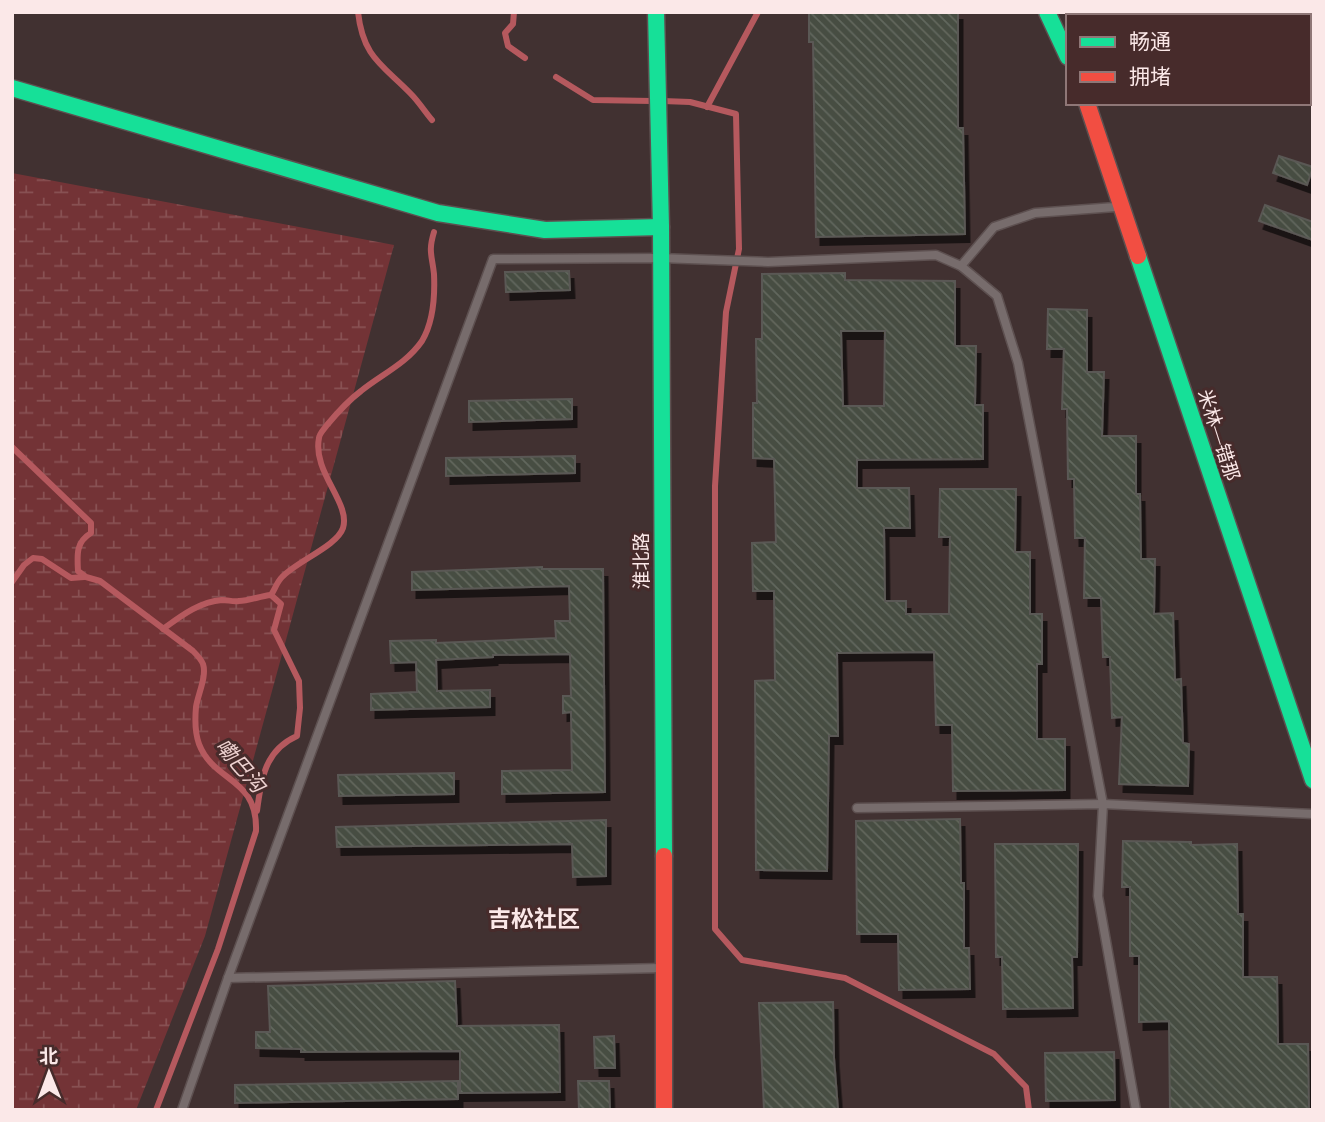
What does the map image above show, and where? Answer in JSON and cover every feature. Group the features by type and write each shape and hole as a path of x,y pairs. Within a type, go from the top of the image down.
{"main road":[{"name":"淮北路","path":"656,12 661,228 664,1110"},
{"path":"1047,12 1066,53"},
{"path":"12,88 438,213 545,230 661,228"},
{"name":"米林—错那","path":"1088,105 1313,780"}],"lane":[{"path":"961,266 994,227 1035,213 1121,207"},
{"path":"182,1110 228,978 493,259 660,258 768,262 936,255 961,266 997,296 1018,363 1103,804 1098,896 1136,1110"},
{"path":"857,808 1103,804 1313,814"},
{"path":"228,978 665,968"}],"green space":[{"path":"12,173 394,245 205,936 136,1110 12,1110"}],"building":[{"path":"809,12 958,12 958,128 963,128 965,234 816,237 813,42 809,42"},
{"path":"1279,156 1313,167 1307,185 1273,173"},
{"path":"1265,205 1313,222 1313,240 1259,221"},
{"path":"569,271 570,290 506,292 505,272"},
{"path":"845,273 845,280 955,281 955,346 976,346 975,405 983,405 983,459 857,460 857,488 909,488 910,528 884,528 885,601 906,601 906,614 949,614 950,537 939,537 940,489 1016,489 1015,552 1030,552 1030,614 1042,614 1042,664 1037,664 1037,739 1065,739 1065,790 953,791 952,725 936,725 934,652 837,653 838,736 829,736 827,871 756,870 755,681 775,680 774,591 753,591 752,543 776,542 774,459 753,458 753,403 757,403 756,339 762,339 762,274","holes":["841,331 885,331 884,406 843,406"]},
{"path":"1048,309 1087,310 1087,372 1104,372 1102,436 1136,436 1136,494 1140,494 1141,559 1155,559 1154,614 1173,613 1175,680 1181,679 1183,743 1189,744 1188,786 1119,784 1122,717 1112,718 1110,657 1103,657 1101,598 1084,598 1085,538 1075,538 1074,479 1068,479 1067,409 1062,409 1064,349 1047,349"},
{"path":"572,399 572,419 469,422 469,401"},
{"path":"575,456 575,473 446,476 446,458"},
{"path":"542,567 603,569 605,792 502,794 502,771 572,770 571,712 563,713 563,696 571,696 570,654 493,655 436,660 437,691 490,690 490,707 371,710 371,694 417,692 416,662 391,663 390,641 436,640 436,643 556,638 555,621 570,621 569,586 412,590 412,572"},
{"path":"454,773 454,794 339,796 338,775"},
{"path":"960,819 964,948 969,948 970,989 899,990 898,934 857,934 856,821"},
{"path":"606,820 606,876 573,877 572,844 337,847 336,827"},
{"path":"1123,841 1191,842 1191,845 1237,844 1238,914 1243,914 1243,977 1277,977 1278,1044 1308,1044 1309,1110 1170,1110 1169,1021 1139,1022 1139,956 1130,956 1130,887 1122,887"},
{"path":"995,844 1078,844 1077,957 1072,957 1073,1008 1003,1009 1002,957 996,957"},
{"path":"455,981 457,1026 559,1025 560,1092 460,1093 460,1051 301,1052 301,1049 256,1048 256,1032 270,1032 268,986"},
{"path":"833,1002 838,1110 764,1110 759,1003"},
{"path":"614,1036 615,1068 595,1068 594,1037"},
{"path":"1114,1052 1115,1100 1046,1101 1045,1053"},
{"path":"458,1081 458,1099 235,1103 235,1085"},
{"path":"578,1081 609,1081 610,1110 579,1110"}],"waterway":[{"path":"358,12 364,40 370,51 432,120"},
{"path":"514,12 513,24 505,33 508,46 525,58"},
{"path":"707,107 758,12"},
{"path":"556,77 593,100 652,101"},
{"path":"663,101 690,102 736,114 739,249 726,312 715,486 715,929 742,960 845,978 994,1054 1026,1087 1029,1110"},
{"path":"271,595 282,577 333,541 343,528 342,508 321,463 318,451 319,436 352,398 401,362 422,341 433,308 434,274 431,249 434,232"},
{"name":"嘞巴沟","path":"12,447 91,523 91,533 82,540 78,549 78,571 86,577 100,581 193,651 201,660 204,674 195,716 199,744 206,757 243,790 255,813 256,831 218,949 156,1110"},
{"path":"12,582 24,565 33,558 42,559 71,578 84,577"},
{"path":"163,629 191,610 214,601 243,601 271,595 281,604 274,630 299,681 297,736 286,742 271,757 260,788 257,811"}],"traffic: fast":[{"path":"656,12 661,227 664,856"},
{"path":"1047,12 1066,53"},
{"path":"12,88 438,213 545,230 661,227"},
{"path":"1138,256 1313,780"}],"traffic: jam":[{"path":"1088,105 1138,256"},
{"path":"664,856 664,1110"}],"district":[{"name":"吉松社区","path":"534,918"}]}
